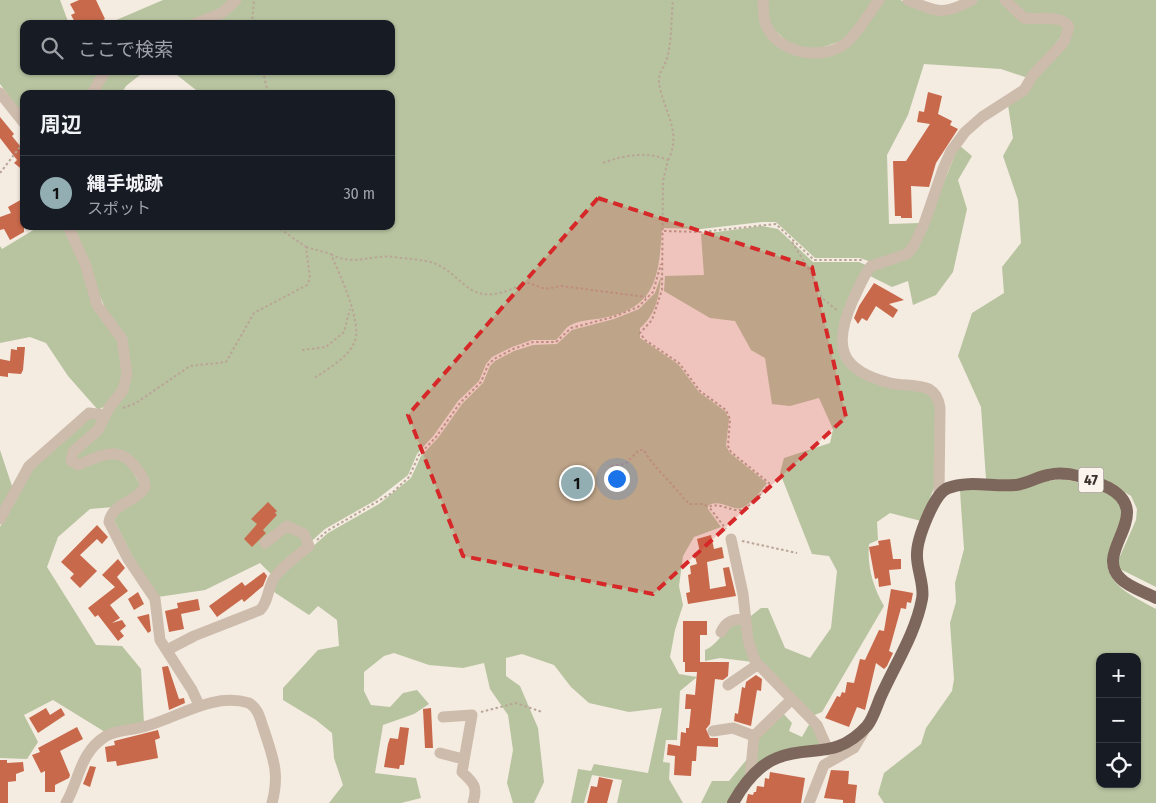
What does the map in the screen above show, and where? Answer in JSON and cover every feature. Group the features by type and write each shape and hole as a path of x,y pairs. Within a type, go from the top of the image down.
{"main road":[{"name":"47","path":"939,493 947,488 959,485 1015,485 1048,474 1064,473 1086,478 1111,489 1126,499 1130,516 1113,562 1114,570 1121,580 1156,598"},
{"path":"733,803 756,771 776,758 828,750 850,740 868,725 918,616 923,596 917,553 920,538 939,493"}],"street":[{"path":"204,20 222,13 236,0"},
{"path":"762,0 765,23 772,34 789,47 815,53 833,50 846,43 879,0"},
{"path":"908,0 933,10 945,12 952,11 972,0"},
{"path":"939,493 938,399 933,392 926,388 890,382 857,367 847,359 841,347 840,339 845,317 871,266 906,254 913,247 924,224 943,169 951,151 964,132 977,120 1024,90 1033,75 1064,42 1069,26 1067,23 1060,20 1024,18 1004,0"},
{"path":"94,90 103,75"},
{"path":"0,93 20,118"},
{"path":"70,230 86,266 101,315 119,334 124,350 127,374 125,385 93,436 73,452 71,461 78,465 105,454 121,454 129,458 143,478 145,484 141,493 113,513 109,522 128,559 155,599 158,634 199,705"},
{"path":"0,519 29,466 89,413 105,415"},
{"path":"167,650 194,636 260,610 263,607 270,585 278,573 309,546 304,534 287,526 265,543"},
{"path":"731,539 743,594 749,648 757,665 816,725 828,750"},
{"path":"721,632 724,624 733,619 745,619"},
{"path":"728,685 757,665"},
{"path":"66,803 74,787 81,762 107,735 144,727 184,714 199,705 236,700 249,703 255,707 275,765 276,781 272,803"},
{"path":"750,779 754,736 791,700"},
{"path":"443,717 472,715 462,772 475,784 477,792 473,803"},
{"path":"809,803 824,765 854,748 868,725"},
{"path":"713,731 733,728 754,736"},
{"path":"440,753 464,759"}],"path":[{"path":"252,20 254,0"},
{"path":"673,0 666,62 660,71 659,82 676,137 674,150 668,160 663,181 662,290 652,320 641,329 642,337 679,363 700,391 726,410 730,419 728,446 731,452 769,483 745,508 737,510 719,505 709,507"},
{"path":"265,75 267,90"},
{"path":"0,173 6,169 20,147"},
{"path":"603,164 626,154 658,156 668,160"},
{"path":"664,231 701,232 771,224 780,227 791,240 810,271 822,298 826,299 845,317"},
{"path":"282,230 306,247 350,261 388,257 434,263 451,273 468,288 486,295 508,292 526,282 545,289 561,286 646,297"},
{"path":"791,240 814,260 859,260 871,266"},
{"path":"105,415 136,403 190,366 226,362 254,313 307,285 310,278 306,247"},
{"path":"313,379 338,362 354,343 357,328 331,254"},
{"path":"309,546 326,531 392,493 409,477 419,455 436,436 460,403 481,382 488,365 494,359 513,349 533,342 556,342 571,328 638,307 653,292 661,261"},
{"path":"302,350 326,347 344,332 350,306"},
{"path":"611,466 625,464 639,450 644,450 649,460 674,487 680,497 690,504 703,504 709,507 731,539 797,553"},
{"path":"472,715 516,703 542,712"}],"highlighted area":[{"path":"598,198 812,267 846,417 653,594 463,556 408,415"}],"green space":[{"path":"0,0 60,0 68,20 20,20 20,75 98,75 89,90 20,90 20,111 0,84"},
{"path":"163,0 231,0 217,10 191,20 116,20"},
{"path":"241,0 759,0 770,37 828,55 883,0 900,0 932,13 954,13 978,0 1000,0 1017,18 1065,25 1064,33 1028,78 1001,69 924,64 908,115 887,155 889,224 921,223 905,251 871,262 860,258 815,258 776,222 701,229 662,228 656,274 652,287 645,298 621,313 573,324 567,327 556,340 532,340 492,357 486,364 479,381 458,401 434,435 417,454 408,475 376,500 325,529 273,576 260,563 205,590 158,597 143,577 113,518 143,495 131,455 78,462 74,458 95,438 130,368 104,313 73,230 395,230 395,90 196,90 177,75 395,75 395,20 213,20"},
{"path":"766,0 876,0 844,40 815,50 790,44 770,26"},
{"path":"1009,0 1156,0 1156,587 1118,568 1117,563 1136,520 1137,509 1131,496 1089,471 1064,468 1015,480 986,479 981,407 958,356 972,313 1004,293 1002,267 1021,243 1018,200 1003,156 1013,138 1008,105 1072,26 1029,16"},
{"path":"107,75 140,75 124,90 99,90"},
{"path":"959,145 972,156 958,180 967,209 953,272 936,295 913,305 908,281 892,287 868,275 873,268 900,260 937,199"},
{"path":"762,226 778,229 813,262 859,262 868,266 839,329 855,370 925,391 936,400 934,488 921,521 890,513 877,522 878,540 869,544 869,560 874,584 884,606 822,712 812,716 759,664 747,619 761,608 768,608 785,648 810,658 831,628 837,571 829,556 812,554 780,473 784,458 830,443 833,429 819,398 790,406 772,404 765,358 751,350 735,321 710,318 664,291 665,276 704,275 701,234"},
{"path":"33,230 67,230 109,317 121,354 123,375 119,388 113,398 103,407 98,410 68,376 46,343 30,337 0,343 0,246 2,249"},
{"path":"661,276 656,305 640,328 640,338 678,364 699,392 725,411 729,419 726,446 730,453 767,483 752,501 742,508 734,508 716,503 708,506 708,509 721,527 694,537 683,556 679,586 683,605 675,630 670,657 679,674 697,677 680,691 677,740 666,740 663,762 670,763 669,779 683,803 617,803 622,780 592,775 584,803 571,803 578,769 591,771 594,764 648,773 662,708 629,712 589,703 571,687 554,665 522,654 506,658 506,676 520,686 538,728 544,782 534,803 513,803 507,783 513,750 508,715 490,689 484,663 463,668 429,665 394,653 384,656 364,672 364,691 371,705 390,707 403,693 417,690 429,704 414,714 383,725 375,773 416,778 421,798 401,803 329,803 343,785 334,758 332,733 316,720 283,700 283,688 318,650 339,646 337,620 318,606 309,615 271,590 277,578 328,533 379,504 411,478 421,456 438,438 462,404 483,383 490,366 495,361 514,351 533,345 557,344 572,330 614,319 639,309 655,293"},
{"path":"91,417 99,420 67,462 109,457 126,460 141,486 114,507 90,509 58,537 47,567 96,645 122,646 141,669 144,724 105,732 53,700 24,715 38,742 27,759 0,758 0,527 32,468"},
{"path":"0,450 13,489 0,512"},
{"path":"1064,479 1102,491 1119,502 1124,509 1124,517 1107,560 1108,569 1117,584 1124,590 1156,609 1156,803 884,803 878,794 884,773 921,744 926,728 952,691 954,679 950,623 956,602 955,583 964,549 960,491"},
{"path":"743,622 753,662 720,658 705,661 705,650 711,647 730,627"},
{"path":"781,711 792,723 789,731 802,737 811,721 823,741 819,746 753,766 755,743"},
{"path":"748,758 748,773 727,803 701,803 712,781 729,781"}],"building":[{"path":"79,0 96,0 105,19 74,20 71,15 75,13 70,4"},
{"path":"928,92 942,96 938,114 952,121 950,125 958,129 936,163 929,187 911,186 912,218 901,218 901,216 895,216 893,161 906,161 930,124 917,122 919,111 924,112"},
{"path":"0,117 14,134 12,136 20,146 20,168 14,163 17,160 0,138"},
{"path":"20,200 20,230 24,230 24,232 10,240 4,229 0,230 0,217 11,213 8,207"},
{"path":"874,283 904,300 889,304 898,310 893,318 876,306 867,321 862,318 858,324 854,318 859,306"},
{"path":"17,347 25,347 21,374 8,373 8,377 0,376 0,359 10,361 11,349 17,350"},
{"path":"268,502 277,511 275,513 277,515 263,530 266,533 252,547 244,539 257,524 251,519"},
{"path":"97,525 108,537 102,544 97,539 80,555 97,571 80,588 70,578 74,574 61,562"},
{"path":"711,535 714,549 722,547 724,558 707,562 710,589 726,586 723,568 729,567 736,596 688,604 686,593 690,592 688,575 691,574 690,566 697,564 694,553 700,552 697,539"},
{"path":"890,539 893,559 901,559 901,569 889,570 891,585 879,587 878,578 875,579 869,547 879,545 878,541"},
{"path":"118,559 125,568 117,577 128,591 110,605 120,618 112,623 122,620 126,626 120,631 124,636 118,641 98,615 95,617 88,608 115,587 102,575"},
{"path":"264,572 267,576 263,586 244,602 242,599 217,617 209,606 242,582 245,586"},
{"path":"891,589 913,593 911,603 907,602 906,609 901,608 889,651 893,653 887,666 884,669 876,663 865,710 857,707 849,727 825,718 837,696 840,697 842,692 845,693 847,682 854,683 860,659 865,660 879,630 884,631"},
{"path":"138,592 144,604 134,610 128,599"},
{"path":"198,599 200,610 181,614 184,629 169,632 165,611 178,608 177,603"},
{"path":"149,614 151,631 148,633 137,617"},
{"path":"683,621 707,621 707,635 700,635 700,662 729,662 728,676 723,680 715,679 710,724 706,729 710,738 718,738 718,747 697,746 696,761 692,761 691,776 674,775 675,756 667,755 668,744 680,746 681,732 686,733 686,728 689,728 691,709 685,709 686,694 695,695 697,672 685,672 685,662 683,662"},
{"path":"168,666 179,699 184,698 185,703 169,710 162,667"},
{"path":"756,675 762,679 761,691 757,690 751,726 734,721 735,713 738,714 742,687 745,688 746,682"},
{"path":"46,708 50,715 61,708 65,715 38,733 29,718"},
{"path":"431,708 433,748 425,748 423,709"},
{"path":"77,727 83,739 60,751 70,775 69,778 55,785 55,792 45,792 45,771 41,773 32,755 40,752 38,748"},
{"path":"400,727 409,728 404,765 400,765 399,769 384,767 390,738 398,739"},
{"path":"158,730 160,738 155,740 158,758 117,766 116,761 107,762 105,747 115,745 114,741"},
{"path":"0,760 7,760 7,763 23,762 24,771 16,774 16,781 8,782 8,803 0,803"},
{"path":"90,766 96,767 90,787 83,784"},
{"path":"831,770 849,771 848,784 857,785 855,803 843,803 843,800 824,798"},
{"path":"770,772 805,778 801,803 746,803 748,794 753,795 756,792 757,786 764,787 765,778 769,779"},
{"path":"599,777 613,780 607,803 587,803 591,786 597,787"}],"place":[{"name":"縄手城跡","path":"577,483"}]}
